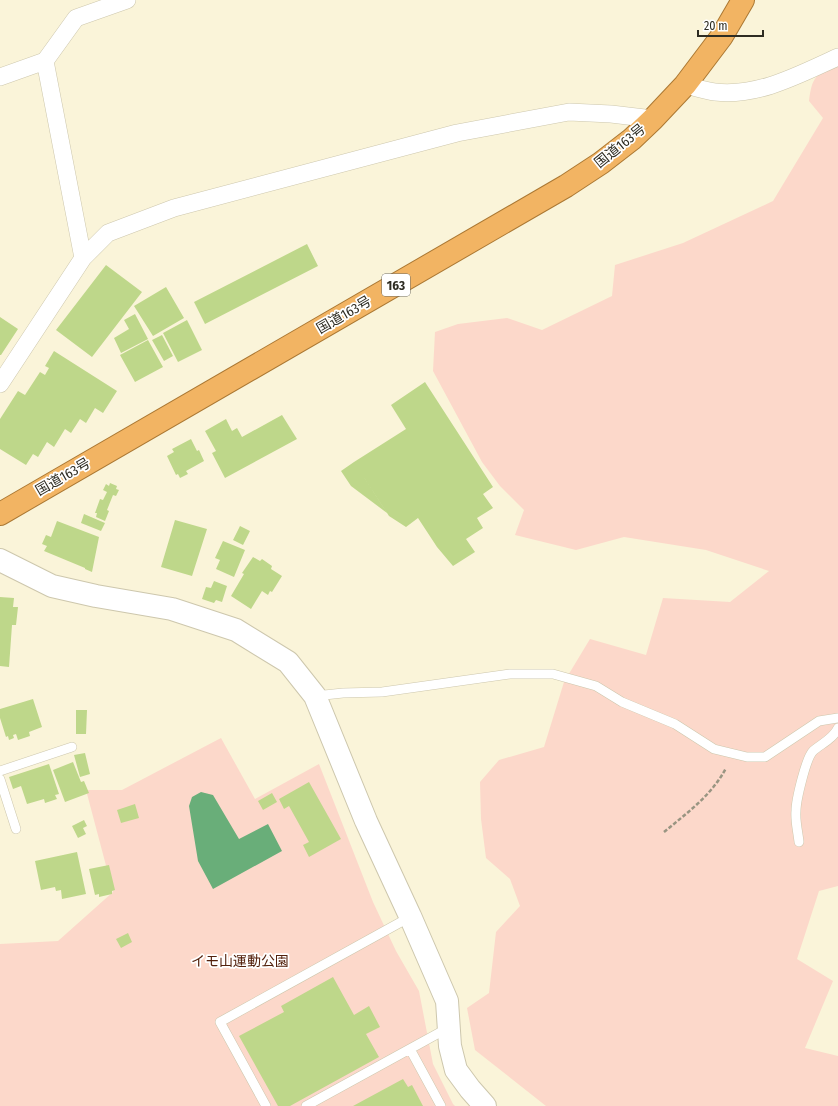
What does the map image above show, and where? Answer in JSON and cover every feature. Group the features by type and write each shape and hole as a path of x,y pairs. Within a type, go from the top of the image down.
{"highway":[{"name":"国道163号","path":"0,514 566,186 601,163 632,139 685,85 722,36 743,0"}],"street":[{"path":"0,77 45,61 76,18 127,0"},
{"path":"685,85 715,92 748,91 781,82 838,57"},
{"path":"45,61 83,258"},
{"path":"0,384 83,258 108,233 174,208 457,133 570,112 611,114 653,119"},
{"path":"0,560 52,586 96,596 172,609 236,630 288,662 315,696 366,822 410,916 447,1001 450,1046 456,1070 485,1106"}],"lane":[{"path":"315,696 343,693 382,692 510,674 553,674 596,686 622,702 675,724 714,749 747,758 764,757 819,721 838,718"},
{"path":"799,842 796,811 805,768 812,752 829,738 838,728"},
{"path":"0,771 72,747"},
{"path":"0,779 16,829"},
{"path":"266,1106 220,1022 410,916"},
{"path":"306,1106 448,1028"},
{"path":"410,1049 441,1106"}],"path":[{"path":"664,832 704,799 726,770 733,754"}],"green space":[{"path":"838,66 838,886 819,891 797,959 833,981 805,1048 838,1056 838,1106 546,1106 475,1050 467,1008 489,993 496,932 520,906 510,879 486,858 481,819 480,782 499,760 544,747 564,682 590,639 646,655 663,598 730,602 769,571 706,550 624,537 576,550 515,535 524,510 500,486 482,462 433,371 435,332 458,324 507,318 542,330 612,296 615,265 683,243 773,201 823,118 809,101 813,82 824,71"},
{"name":"イモ山運動公園","path":"221,738 255,799 319,764 373,902 396,951 419,991 433,1064 455,1106 0,1106 0,944 58,941 113,892 86,790 122,790"}],"shaded area":[{"path":"201,792 213,795 239,839 268,824 282,851 213,889 198,861 189,806 192,797"}],"building":[{"path":"307,244 318,266 205,324 194,302"},
{"path":"106,265 142,292 92,357 56,330"},
{"path":"166,287 184,318 153,336 134,306"},
{"path":"135,314 148,339 121,353 114,338 129,329 124,320"},
{"path":"0,317 18,329 1,355 0,355"},
{"path":"187,320 202,350 178,362 163,333"},
{"path":"162,335 173,356 164,361 152,340"},
{"path":"148,340 163,367 135,382 120,355"},
{"path":"54,351 117,391 103,413 95,408 86,423 80,419 71,433 65,429 54,447 47,442 38,457 33,454 26,465 0,449 0,419 18,391 25,395 40,372 45,375 49,368 45,366"},
{"path":"425,382 493,487 483,494 493,508 477,518 483,528 466,539 475,552 453,566 437,547 418,518 406,527 389,516 354,462 406,429 391,405"},
{"path":"282,415 297,439 225,478 212,453 216,451 205,431 226,419 232,431 237,428 242,437"},
{"path":"191,439 197,451 199,450 204,461 186,471 188,474 180,478 178,474 176,475 167,456 174,452 172,449"},
{"path":"354,462 387,513 351,486 341,471"},
{"path":"110,483 117,486 116,489 119,490 116,496 113,495 107,510 109,511 105,521 96,517 97,513 95,513 100,499 103,500 107,492 103,490 106,484 109,486"},
{"path":"84,514 105,523 101,531 81,523"},
{"path":"175,520 207,529 192,576 161,567"},
{"path":"57,521 99,537 92,572 44,551 47,546 42,544 46,535 51,537"},
{"path":"240,526 250,531 243,545 233,540"},
{"path":"223,541 245,550 234,577 216,569 220,560 215,558"},
{"path":"253,557 260,561 262,559 272,566 271,569 282,576 272,592 270,591 268,595 262,591 251,609 231,596 244,574 242,573"},
{"path":"214,581 227,586 222,602 216,600 214,603 202,599 206,587 211,588"},
{"path":"0,597 14,598 13,607 18,607 16,625 12,625 9,667 0,666"},
{"path":"33,699 42,727 29,732 30,736 18,740 16,734 13,735 14,738 9,740 8,736 6,737 0,718 0,709"},
{"path":"76,710 87,710 86,734 76,734"},
{"path":"85,753 90,774 80,777 74,755"},
{"path":"73,762 81,782 84,781 89,793 65,802 53,770"},
{"path":"49,764 59,794 55,795 57,799 45,803 44,799 27,804 21,786 13,789 9,777"},
{"path":"309,782 341,839 309,857 303,845 309,842 289,806 284,809 279,799"},
{"path":"272,793 277,802 263,810 258,801"},
{"path":"135,804 139,818 121,823 117,810"},
{"path":"84,820 87,826 83,828 86,834 78,838 72,826"},
{"path":"77,852 86,894 62,899 61,890 56,891 55,887 41,890 35,861"},
{"path":"109,865 115,890 112,891 112,894 99,897 99,894 95,895 89,869"},
{"path":"128,933 132,942 121,948 116,939"},
{"path":"333,977 354,1015 369,1006 380,1027 366,1034 379,1057 290,1106 278,1106 239,1036 284,1012 281,1006"},
{"path":"403,1079 408,1087 412,1085 423,1106 353,1106"}]}
